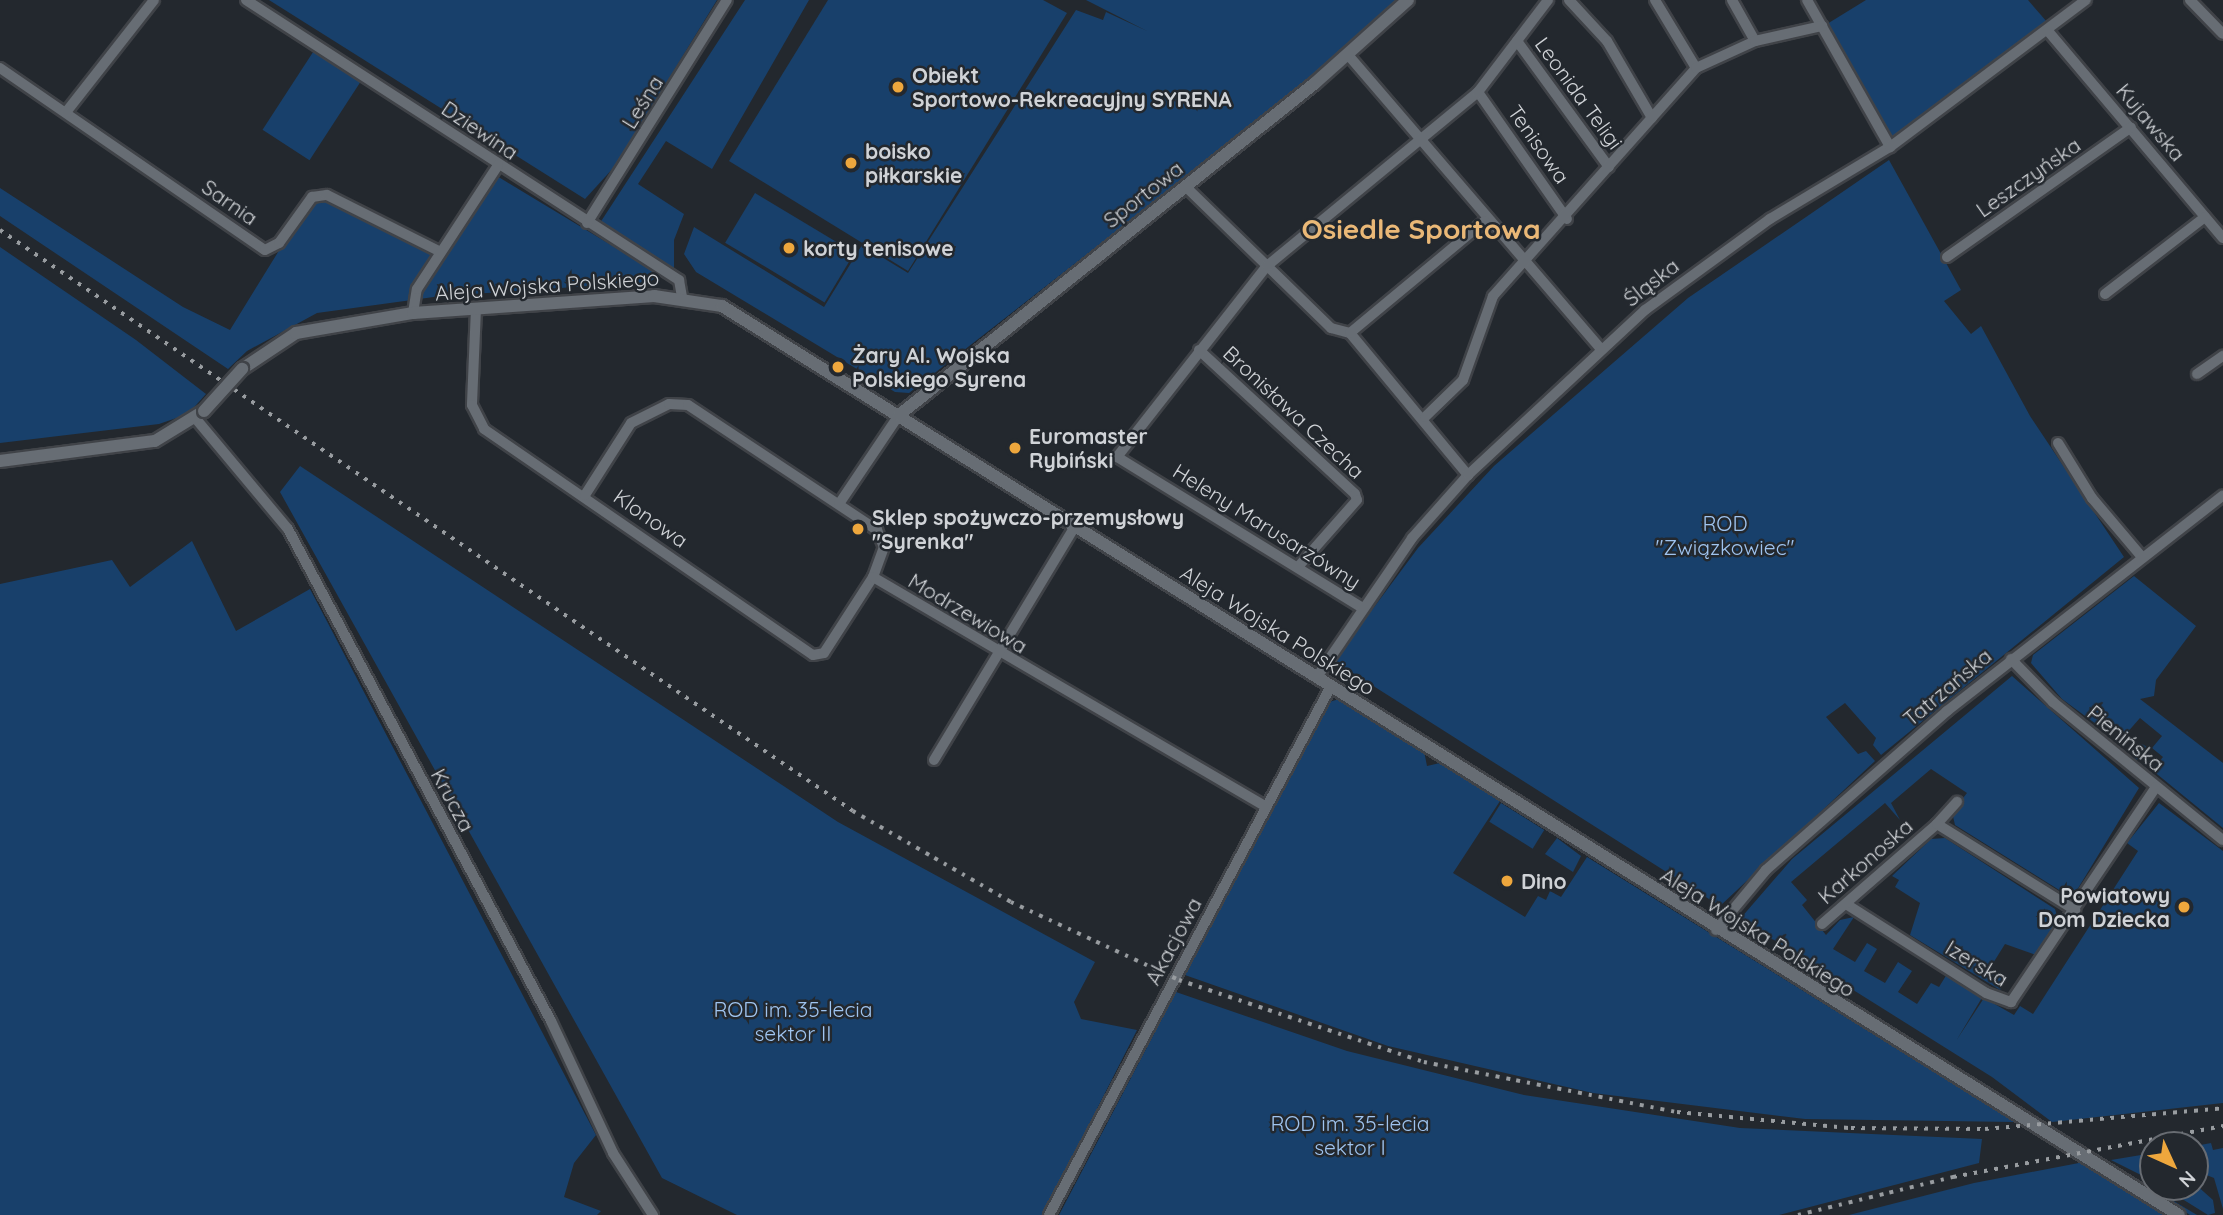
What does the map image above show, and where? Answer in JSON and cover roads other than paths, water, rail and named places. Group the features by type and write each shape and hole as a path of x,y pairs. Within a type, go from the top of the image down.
{"street":[{"path":"66,111 154,0"},
{"name":"Dziewina","path":"246,0 679,280 682,297"},
{"name":"Leśna","path":"587,223 727,0"},
{"name":"Sportowa","path":"899,415 1349,56 1408,0"},
{"path":"1199,349 1267,266 1478,92 1548,0"},
{"path":"1569,0 1606,41 1652,118"},
{"path":"1655,0 1696,68"},
{"path":"1732,0 1755,41"},
{"path":"1807,0 1890,147"},
{"name":"Śląska","path":"1317,677 1362,607 1468,474 1601,349 1770,219 1890,147 2086,0"},
{"path":"2190,0 2223,34"},
{"path":"1425,417 1463,380 1485,309 1567,219 1696,68 1755,41 1822,26"},
{"name":"Kujawska","path":"2048,31 2223,238"},
{"name":"Leonida Teligi","path":"1517,41 1609,167"},
{"path":"1349,56 1485,221 1601,349"},
{"name":"Sarnia","path":"0,68 265,250 279,243 312,197 327,195 441,252"},
{"name":"Tenisowa","path":"1478,92 1567,219"},
{"name":"Leszczyńska","path":"1947,257 2131,127"},
{"path":"413,313 414,295 498,165"},
{"path":"1185,186 1331,328 1350,334 1425,417 1468,474"},
{"path":"2105,294 2205,217"},
{"path":"1350,334 1485,221"},
{"name":"Aleja Wojska Polskiego","path":"0,461 142,444 200,415 242,369 296,333 413,313 476,308 682,297 722,306 1317,677 1716,930 2179,1215"},
{"name":"Klonowa","path":"476,308 472,405 484,429 585,495 813,654 824,653 873,578"},
{"name":"Heleny Marusarzówny","path":"1199,349 1116,457 1362,607"},
{"name":"Bronisława Czecha","path":"1199,349 1355,494 1357,500 1298,567"},
{"path":"2197,374 2223,356"},
{"path":"585,495 631,423 669,404 688,405 877,530 884,547 873,578"},
{"name":"Krucza","path":"200,415 288,529 551,1021 613,1153 653,1215"},
{"path":"839,504 899,415"},
{"path":"2058,443 2092,498 2141,556"},
{"name":"Tatrzańska","path":"1716,930 1766,870 2011,659 2223,495"},
{"path":"934,760 1075,526"},
{"name":"Modrzewiowa","path":"873,578 998,655 1267,807"},
{"name":"Pienińska","path":"2011,659 2156,787 2223,840"},
{"name":"Akacjowa","path":"1049,1215 1331,686"},
{"name":"Izerska","path":"1846,904 2006,1003 2018,996 2156,787"},
{"path":"1937,824 1957,802"},
{"name":"Karkonoska","path":"1822,924 1937,824 2075,909"}],"railway":[{"path":"0,230 853,811 1011,902 1179,980 1424,1062 1677,1112 1851,1128 1985,1129 2223,1108"},
{"path":"1798,1215 1953,1177 2223,1126"}],"place":[{"name":"Obiekt Sportowo-Rekreacyjny SYRENA","path":"898,87"},
{"name":"boisko piłkarskie","path":"851,163"},
{"name":"korty tenisowe","path":"789,248"},
{"name":"Żary Al. Wojska Polskiego Syrena","path":"838,367"},
{"name":"Euromaster Rybiński","path":"1015,448"},
{"name":"Sklep spożywczo-przemysłowy \"Syrenka\"","path":"858,529"},
{"name":"Dino","path":"1507,881"},
{"name":"Powiatowy Dom Dziecka","path":"2184,907"}],"district":[{"name":"Osiedle Sportowa","path":"1421,229"}],"park label":[{"name":"ROD \"Związkowiec\"","path":"1725,535"},
{"name":"ROD im. 35-lecia sektor II","path":"793,1021"},
{"name":"ROD im. 35-lecia sektor I","path":"1350,1135"}]}
